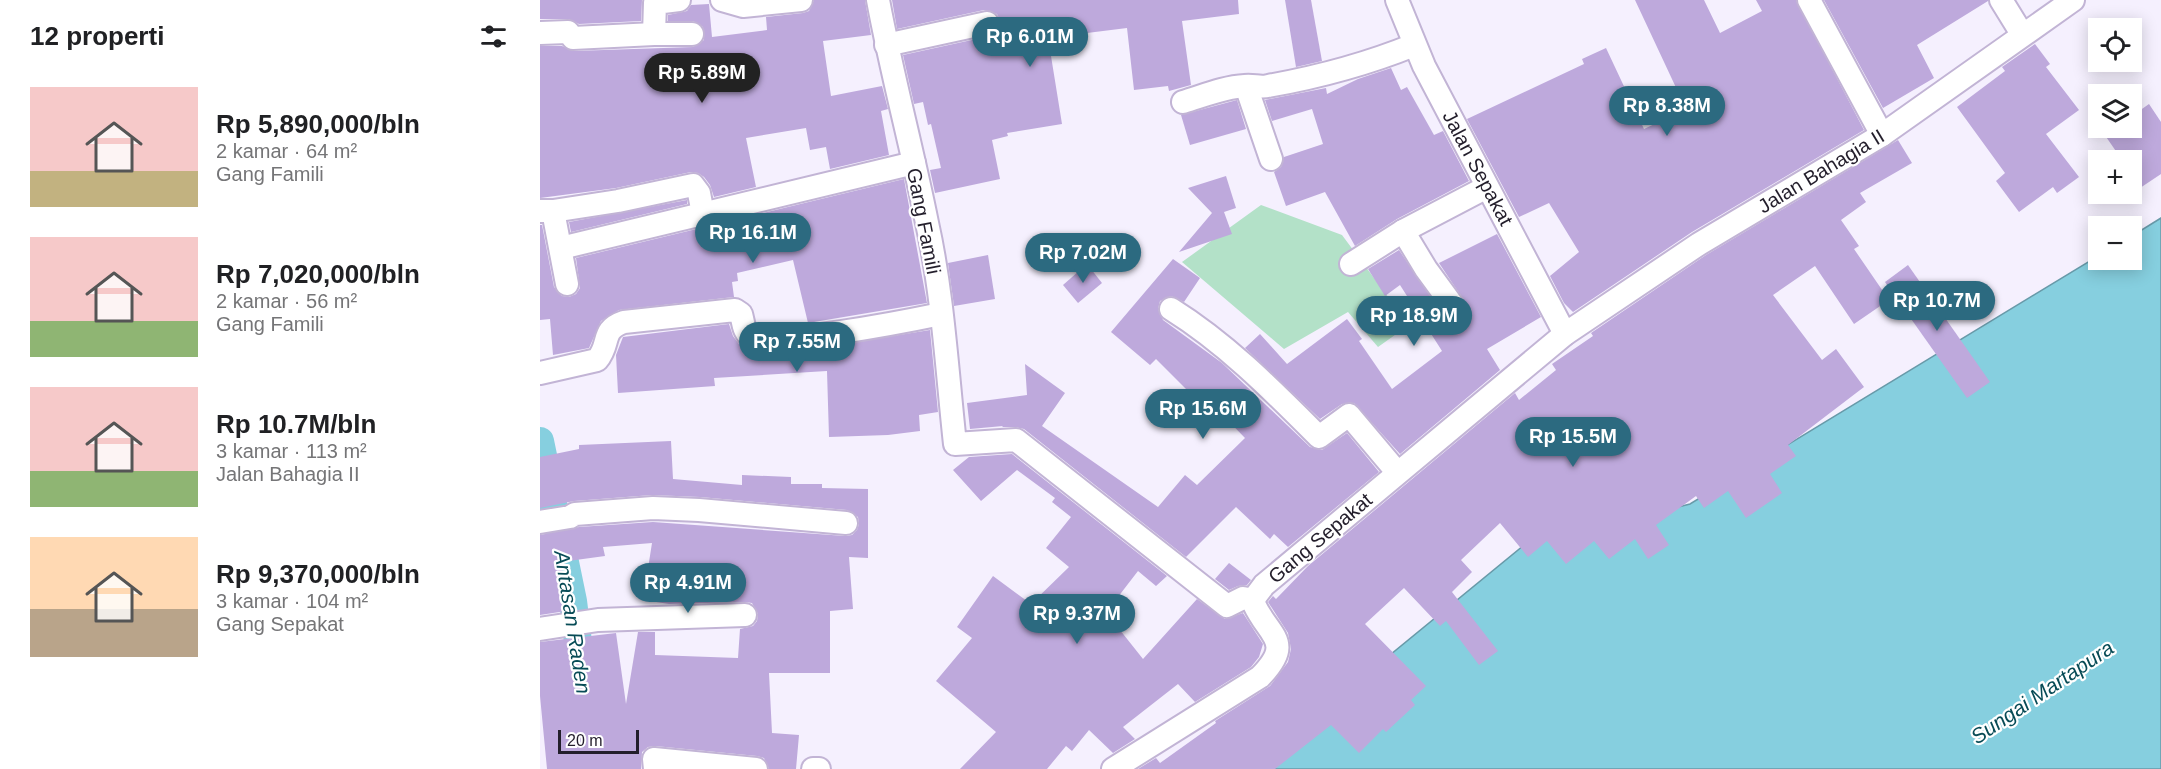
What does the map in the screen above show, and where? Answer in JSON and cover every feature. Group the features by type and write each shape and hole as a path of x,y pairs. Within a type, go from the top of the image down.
{"street":[{"path":"654,34 655,3 679,0"},
{"path":"722,0 742,6 801,0"},
{"name":"Gang Famili","path":"878,0 886,45 928,225 941,314 955,444 1016,440 1227,606 1243,598 1254,600"},
{"name":"Jalan Sepakat","path":"1396,0 1414,45 1565,334"},
{"path":"1809,0 1882,135"},
{"path":"2001,0 2022,34"},
{"name":"Jalan Bahagia II","path":"1565,334 1700,244 1882,135 2073,0"},
{"path":"886,45 987,23"},
{"path":"540,33 568,32 573,39 692,34"},
{"path":"1183,102 1246,86 1265,87 1332,73 1379,59 1414,45"},
{"path":"1246,86 1271,159"},
{"path":"561,248 914,163"},
{"path":"567,284 561,248 547,211 618,201 693,185 699,193 703,214"},
{"path":"1351,264 1403,231 1487,188"},
{"path":"1403,231 1426,269 1456,310"},
{"path":"1171,309 1215,339 1258,377 1319,437 1349,415 1397,472"},
{"path":"542,373 597,360 609,330 624,322 735,310 741,314 746,333 764,339 852,332 941,314"},
{"name":"Gang Sepakat","path":"1113,769 1260,677 1269,668 1278,649 1278,641 1255,607 1254,600 1264,585 1565,334"},
{"path":"540,522 570,517 575,513 653,508 699,510 846,524"},
{"path":"540,629 598,620 745,615"},
{"path":"655,769 654,759 756,769"},
{"path":"813,769 819,769"}],"green space":[{"path":"1261,205 1342,235 1409,325 1378,347 1348,312 1284,349 1182,262"}],"water":[{"name":"Sungai Martapura","path":"2161,218 2161,769 1182,769 1302,727 1523,546 1690,504 2088,262 2088,270 2142,270 2142,230"}],"building":[{"path":"540,0 642,0 641,21 579,24 568,19 540,19"},
{"path":"814,0 865,0 871,35 823,41 831,96 882,86 888,109 881,111 889,155 830,169 826,147 810,150 806,128 746,138 756,187 714,197 704,177 691,172 616,188 540,198 540,46 562,46 574,51 693,47 704,40 703,27 693,21 668,21 668,15 687,11 691,5 709,4 712,37 767,30 766,17 809,11"},
{"path":"892,0 1238,0 1239,14 1182,21 1191,85 1169,91 1168,86 1134,90 1127,28 1063,36 1064,55 1051,56 1062,124 1007,133 1008,136 992,140 1000,179 935,193 930,170 941,168 931,124 928,125 923,102 914,104 903,55 990,36 996,33 1000,21 997,14 984,10 897,29"},
{"path":"1285,0 1311,0 1322,61 1296,67"},
{"path":"1635,0 1704,0 1720,33 1762,11 1756,0 1796,0 1864,130 1692,232 1573,312 1564,303 1550,276 1579,252 1549,203 1519,217 1467,119 1584,64 1582,59 1606,48 1644,129 1686,109"},
{"path":"1824,0 1988,1 1917,45 1934,78 1883,108"},
{"path":"2035,44 2050,64 2046,67 2079,110 2046,134 2079,177 2057,193 2053,187 2019,212 1996,181 2005,173 1957,107 2005,71 2002,67"},
{"path":"1391,68 1401,90 1407,87 1434,135 1443,131 1469,181 1397,219 1355,246 1325,192 1286,206 1274,172 1281,167 1284,157 1323,144 1312,109 1272,121 1265,100 1326,88 1327,94 1358,79"},
{"path":"1237,100 1246,129 1190,145 1181,115"},
{"path":"2149,104 2161,122 2161,174 2142,187 2142,150 2115,150 2107,138 2142,138 2142,109"},
{"path":"1898,140 1912,163 1860,193 1866,202 1841,220 1859,246 1854,249 1889,300 1854,324 1815,266 1773,295 1822,360 1836,349 1864,387 1788,445 1796,456 1770,474 1782,493 1746,518 1728,491 1704,508 1696,496 1656,525 1669,545 1648,559 1635,539 1609,559 1594,541 1566,564 1547,541 1528,557 1500,523 1461,560 1472,572 1452,592 1498,651 1479,665 1446,621 1440,626 1404,588 1365,624 1426,686 1411,700 1415,705 1386,732 1383,729 1359,753 1331,725 1275,769 1138,769 1156,758 1160,763 1216,723 1215,721 1270,686 1288,662 1291,649 1288,633 1268,602 1273,596 1276,599 1308,566 1515,393 1519,400 1556,370 1552,364 1593,336 1591,333 1706,255"},
{"path":"1226,176 1236,208 1224,212 1232,234 1179,252 1212,213 1188,188"},
{"path":"904,179 927,303 808,323 793,260 737,273 738,281 732,282 734,297 619,310 601,321 589,348 553,355 550,319 540,320 540,225 542,225 554,287 562,296 569,297 576,294 580,288 576,258"},
{"path":"687,200 687,204 571,232 569,222"},
{"path":"1497,234 1541,317 1487,349 1500,370 1400,454 1354,403 1342,404 1320,419 1245,348 1260,334 1287,364 1347,319 1362,339 1359,341 1392,389 1442,351 1400,285 1385,296 1368,269 1399,250 1445,318 1451,323 1458,323 1468,316 1469,308 1439,263"},
{"path":"988,255 995,299 954,306 948,263"},
{"path":"1173,259 1200,278 1184,302 1171,296 1160,301 1158,309 1163,320 1222,363 1310,447 1322,450 1347,433 1379,472 1288,547 1274,534 1270,539 1236,507 1186,557 1024,429 1003,426 970,429 967,403 1027,395 1025,364 1065,393 1042,426 1158,507 1185,475 1197,485 1245,438 1213,405 1205,413 1190,398 1193,396 1156,359 1150,365 1111,332"},
{"path":"1087,264 1102,283 1078,303 1063,285"},
{"path":"1908,265 1990,382 1967,398 1885,282"},
{"path":"729,324 739,344 761,352 812,349 930,330 938,412 919,415 920,431 888,435 829,437 827,371 714,378 715,386 618,393 616,355 623,337"},
{"path":"671,441 673,479 742,485 742,475 791,477 791,484 822,484 822,488 868,489 868,558 849,557 853,609 830,611 830,673 769,673 772,733 799,735 796,769 769,769 764,758 757,756 655,746 648,747 642,752 641,769 547,769 540,696 540,642 616,633 626,704 638,632 655,632 655,655 738,658 740,629 753,626 758,614 752,603 745,602 669,604 643,600 652,543 603,547 605,556 561,562 566,611 540,615 540,535 579,527 653,522 845,536 852,535 857,530 858,517 847,510 700,497 652,495 574,501 540,508 540,457 579,449 579,445"},
{"path":"1012,454 1167,576 1156,586 1138,571 1111,606 1123,619 1116,625 1143,659 1197,599 1225,619 1243,613 1263,644 1259,657 1251,667 1195,702 1178,684 1123,727 1135,739 1113,753 1089,730 1072,751 1066,746 1047,769 960,769 996,732 936,681 972,638 957,627 993,576 1031,604 1069,567 1046,548 1071,517 1052,502 1055,498 1017,470 981,501 953,470 969,457"},
{"path":"1229,563 1251,580 1247,585 1229,590 1215,579"}],"waterway":[{"name":"Antasan Raden","path":"540,441 573,601 582,675"}]}
